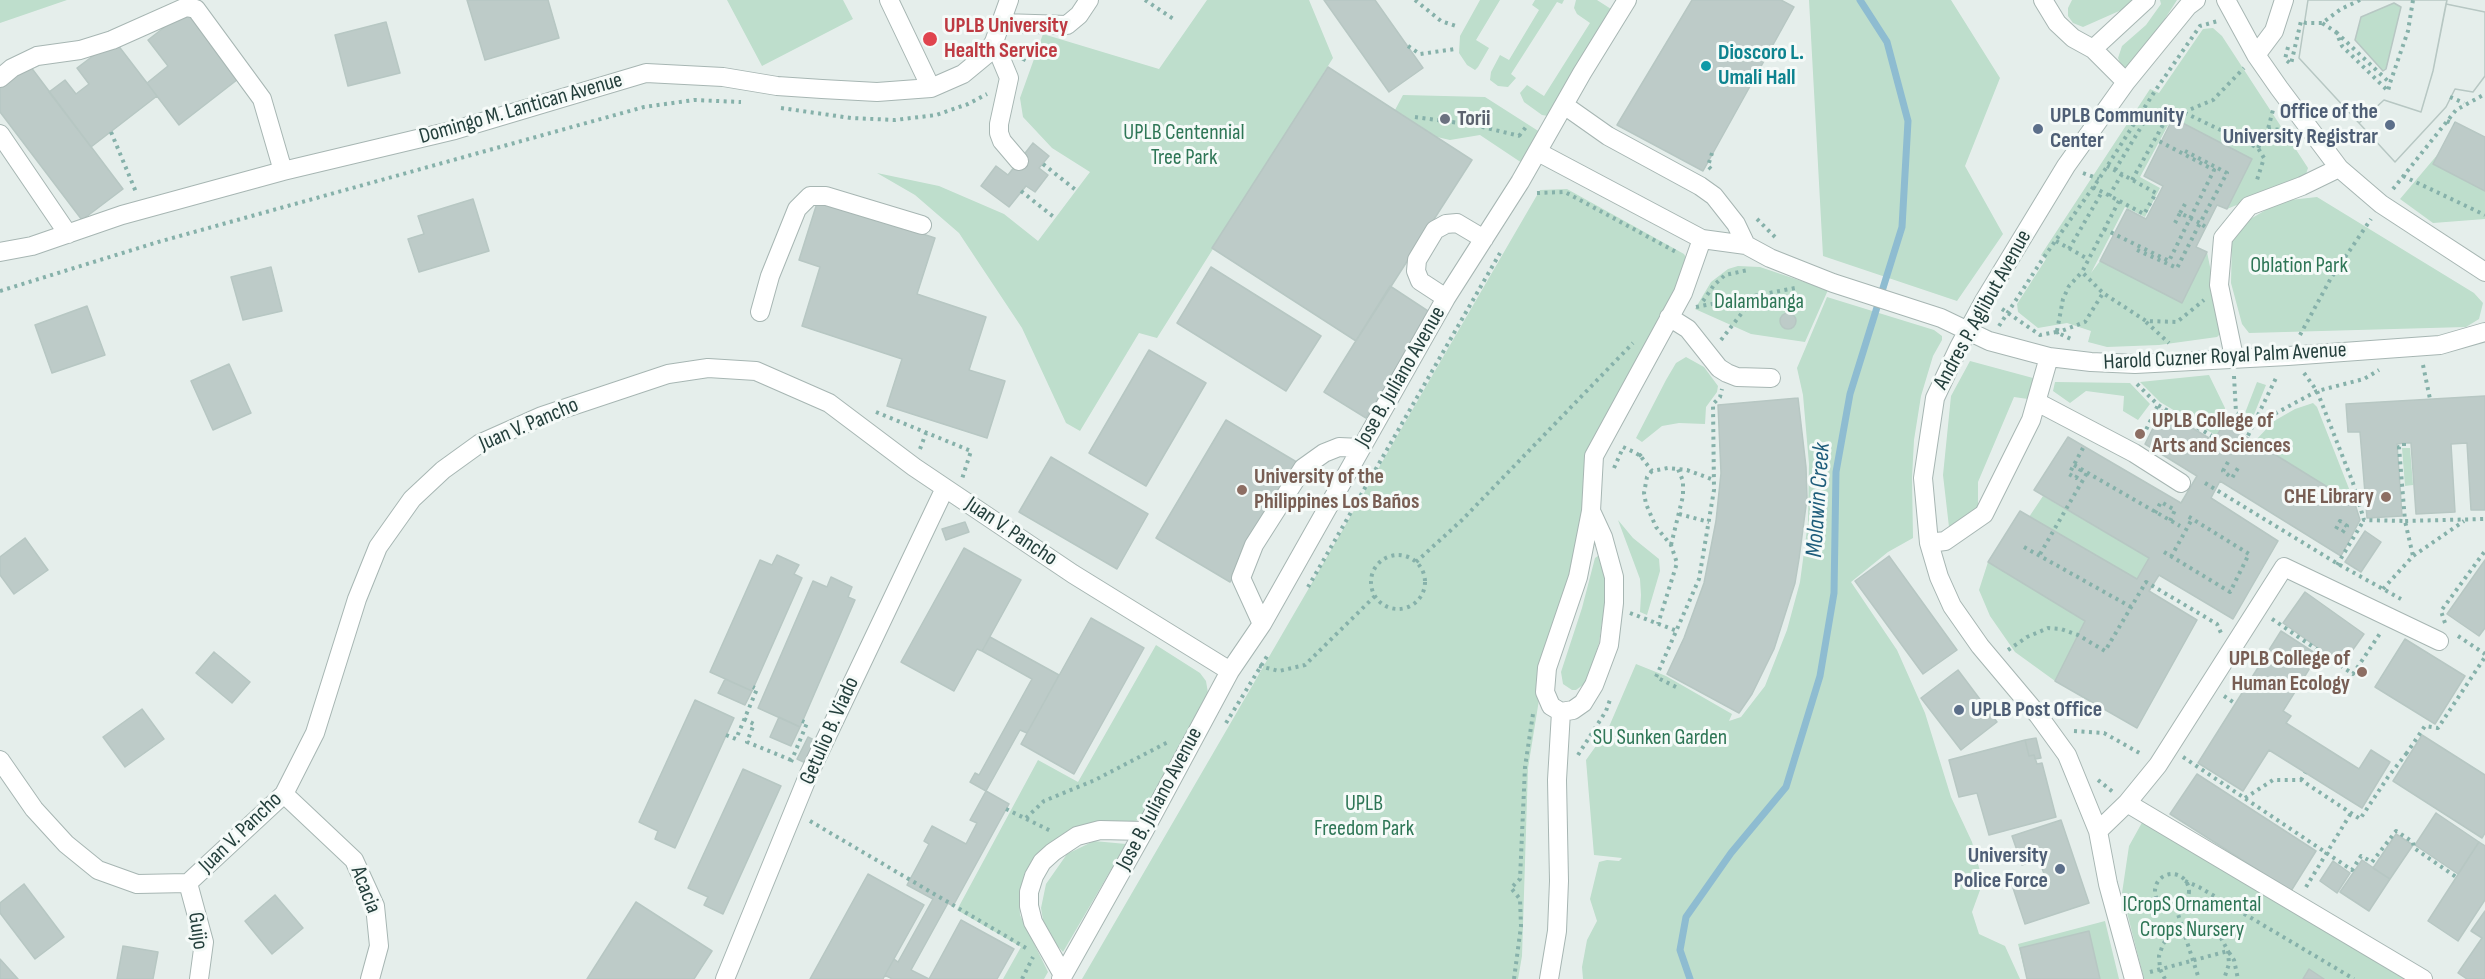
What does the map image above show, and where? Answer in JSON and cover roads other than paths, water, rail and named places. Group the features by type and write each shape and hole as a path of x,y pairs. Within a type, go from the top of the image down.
{"street":[{"path":"889,0 931,88"},
{"name":"Domingo M. Lantican Avenue","path":"0,252 32,246 122,215 283,171 455,130 646,73 723,77 777,86 877,92 931,88 969,70 986,55 1002,23 1009,0"},
{"path":"1002,23 1067,25 1079,15 1089,0"},
{"name":"Jose B. Juliano Avenue","path":"1062,977 1230,671 1262,624 1446,298 1541,146 1627,0"},
{"path":"2093,49 2146,0"},
{"name":"Andres P. Aglibut Avenue","path":"2138,977 2108,884 2098,831 2067,755 2038,715 1980,646 1952,606 1939,577 1929,543 1923,478 1935,398 1967,330 2066,166 2126,82 2188,6 2196,0"},
{"path":"2226,0 2256,55 2309,131 2339,168 2381,204 2485,272"},
{"path":"2256,55 2274,31 2284,0"},
{"path":"2048,2 2057,23 2073,38 2093,49 2126,82"},
{"path":"0,78 12,68 37,56 112,40 186,7 196,9 262,99 283,171"},
{"path":"994,42 1009,78 999,133 1005,146 1019,161"},
{"path":"1564,105 1608,136 1700,186 1714,196 1736,224 1746,245"},
{"path":"0,134 68,234"},
{"name":"Harold Cuzner Royal Palm Avenue","path":"1541,146 1555,160 1702,239 1746,245 1770,258 1833,283 1941,318 1989,340 2049,357 2135,364 2234,357 2288,356 2440,345 2485,332"},
{"path":"2234,357 2219,285 2223,238 2248,206 2302,186 2339,168"},
{"path":"760,312 771,276 797,209 810,196 826,196 922,225"},
{"path":"1446,298 1420,281 1416,271 1417,260 1435,230 1446,224 1457,223 1484,239"},
{"path":"1591,512 1607,548 1614,578 1615,591 1609,645 1594,686 1583,703 1573,710 1561,712 1551,706 1545,692 1547,668 1578,577 1591,512 1594,456 1683,293 1702,239"},
{"path":"1671,314 1688,329 1719,368 1737,377 1771,378"},
{"path":"1929,543 1945,540 1984,514 2031,420 2049,357"},
{"name":"Juan V. Pancho","path":"0,760 34,809 66,844 98,870 137,884 189,883 284,794 315,733 357,598 378,547 412,499 443,470 490,439 542,416 668,374 708,368 756,371 830,403 885,447 1073,574 1230,671"},
{"path":"2037,402 2134,453 2181,483"},
{"path":"1262,624 1241,578 1254,545 1303,468 1324,453 1339,447 1361,448"},
{"name":"Getulio B. Viado","path":"726,979 794,811 872,639 945,488"},
{"path":"2098,831 2127,803 2158,765 2284,567 2391,619 2443,635"},
{"path":"1549,979 1557,931 1559,881 1557,780 1561,712"},
{"name":"Acacia","path":"284,794 354,860 375,906 379,946 370,979"},
{"path":"2127,803 2423,979"},
{"path":"1062,977 1033,922 1029,906 1029,892 1034,876 1042,862 1068,841 1088,832 1144,831"},
{"name":"Guijo","path":"189,883 204,942 199,979"}],"waterway":[{"name":"Molawin Creek","path":"1690,979 1680,950 1686,917 1731,853 1786,787 1820,676 1834,593 1836,472 1850,394 1902,227 1908,121 1887,42 1860,0"}],"place":[{"name":"UPLB University Health Service","path":"930,39"},
{"name":"Dioscoro L. Umali Hall","path":"1706,66"},
{"name":"Torii","path":"1445,119"},
{"name":"Office of the University Registrar","path":"2390,125"},
{"name":"UPLB Community Center","path":"2038,129"},
{"name":"UPLB College of Arts and Sciences","path":"2140,434"},
{"name":"University of the Philippines Los Baños","path":"1242,490"},
{"name":"CHE Library","path":"2386,497"},
{"name":"UPLB College of Human Ecology","path":"2362,672"},
{"name":"UPLB Post Office","path":"1959,710"},
{"name":"University Police Force","path":"2060,869"}],"park label":[{"name":"UPLB Centennial Tree Park","path":"1184,146"},
{"name":"Oblation Park","path":"2299,266"},
{"name":"Dalambanga","path":"1759,302"},
{"name":"SU Sunken Garden","path":"1660,738"},
{"name":"UPLB Freedom Park","path":"1364,816"},
{"name":"ICropS Ornamental Crops Nursery","path":"2192,918"}]}
